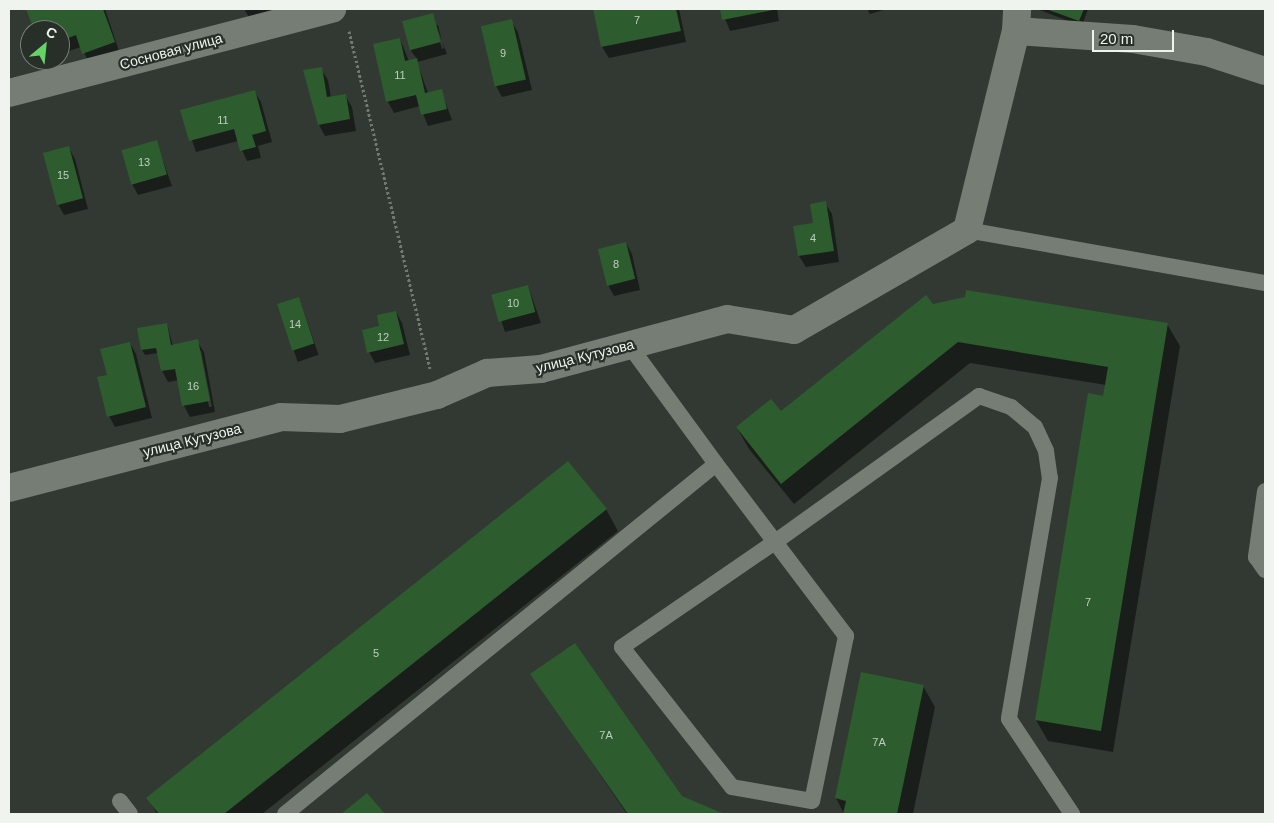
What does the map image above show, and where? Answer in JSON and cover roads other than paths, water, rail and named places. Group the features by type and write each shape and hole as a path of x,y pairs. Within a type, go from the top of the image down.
{"street":[{"name":"Сосновая улица","path":"9,93 340,18"},
{"path":"967,230 1017,20 1207,52 1265,71"},
{"name":"улица Кутузова","path":"9,488 281,417 340,419 437,395 487,373 541,369 727,319 794,330 967,230"}],"lane":[{"path":"967,230 1265,283"},
{"path":"629,345 716,464 775,542 846,636 812,801 732,787 622,647 775,542 980,396 1011,408 1035,426 1046,451 1050,478 1009,719 1072,814"},
{"path":"285,814 716,464"},
{"path":"1265,491 1256,557 1265,570"}]}
